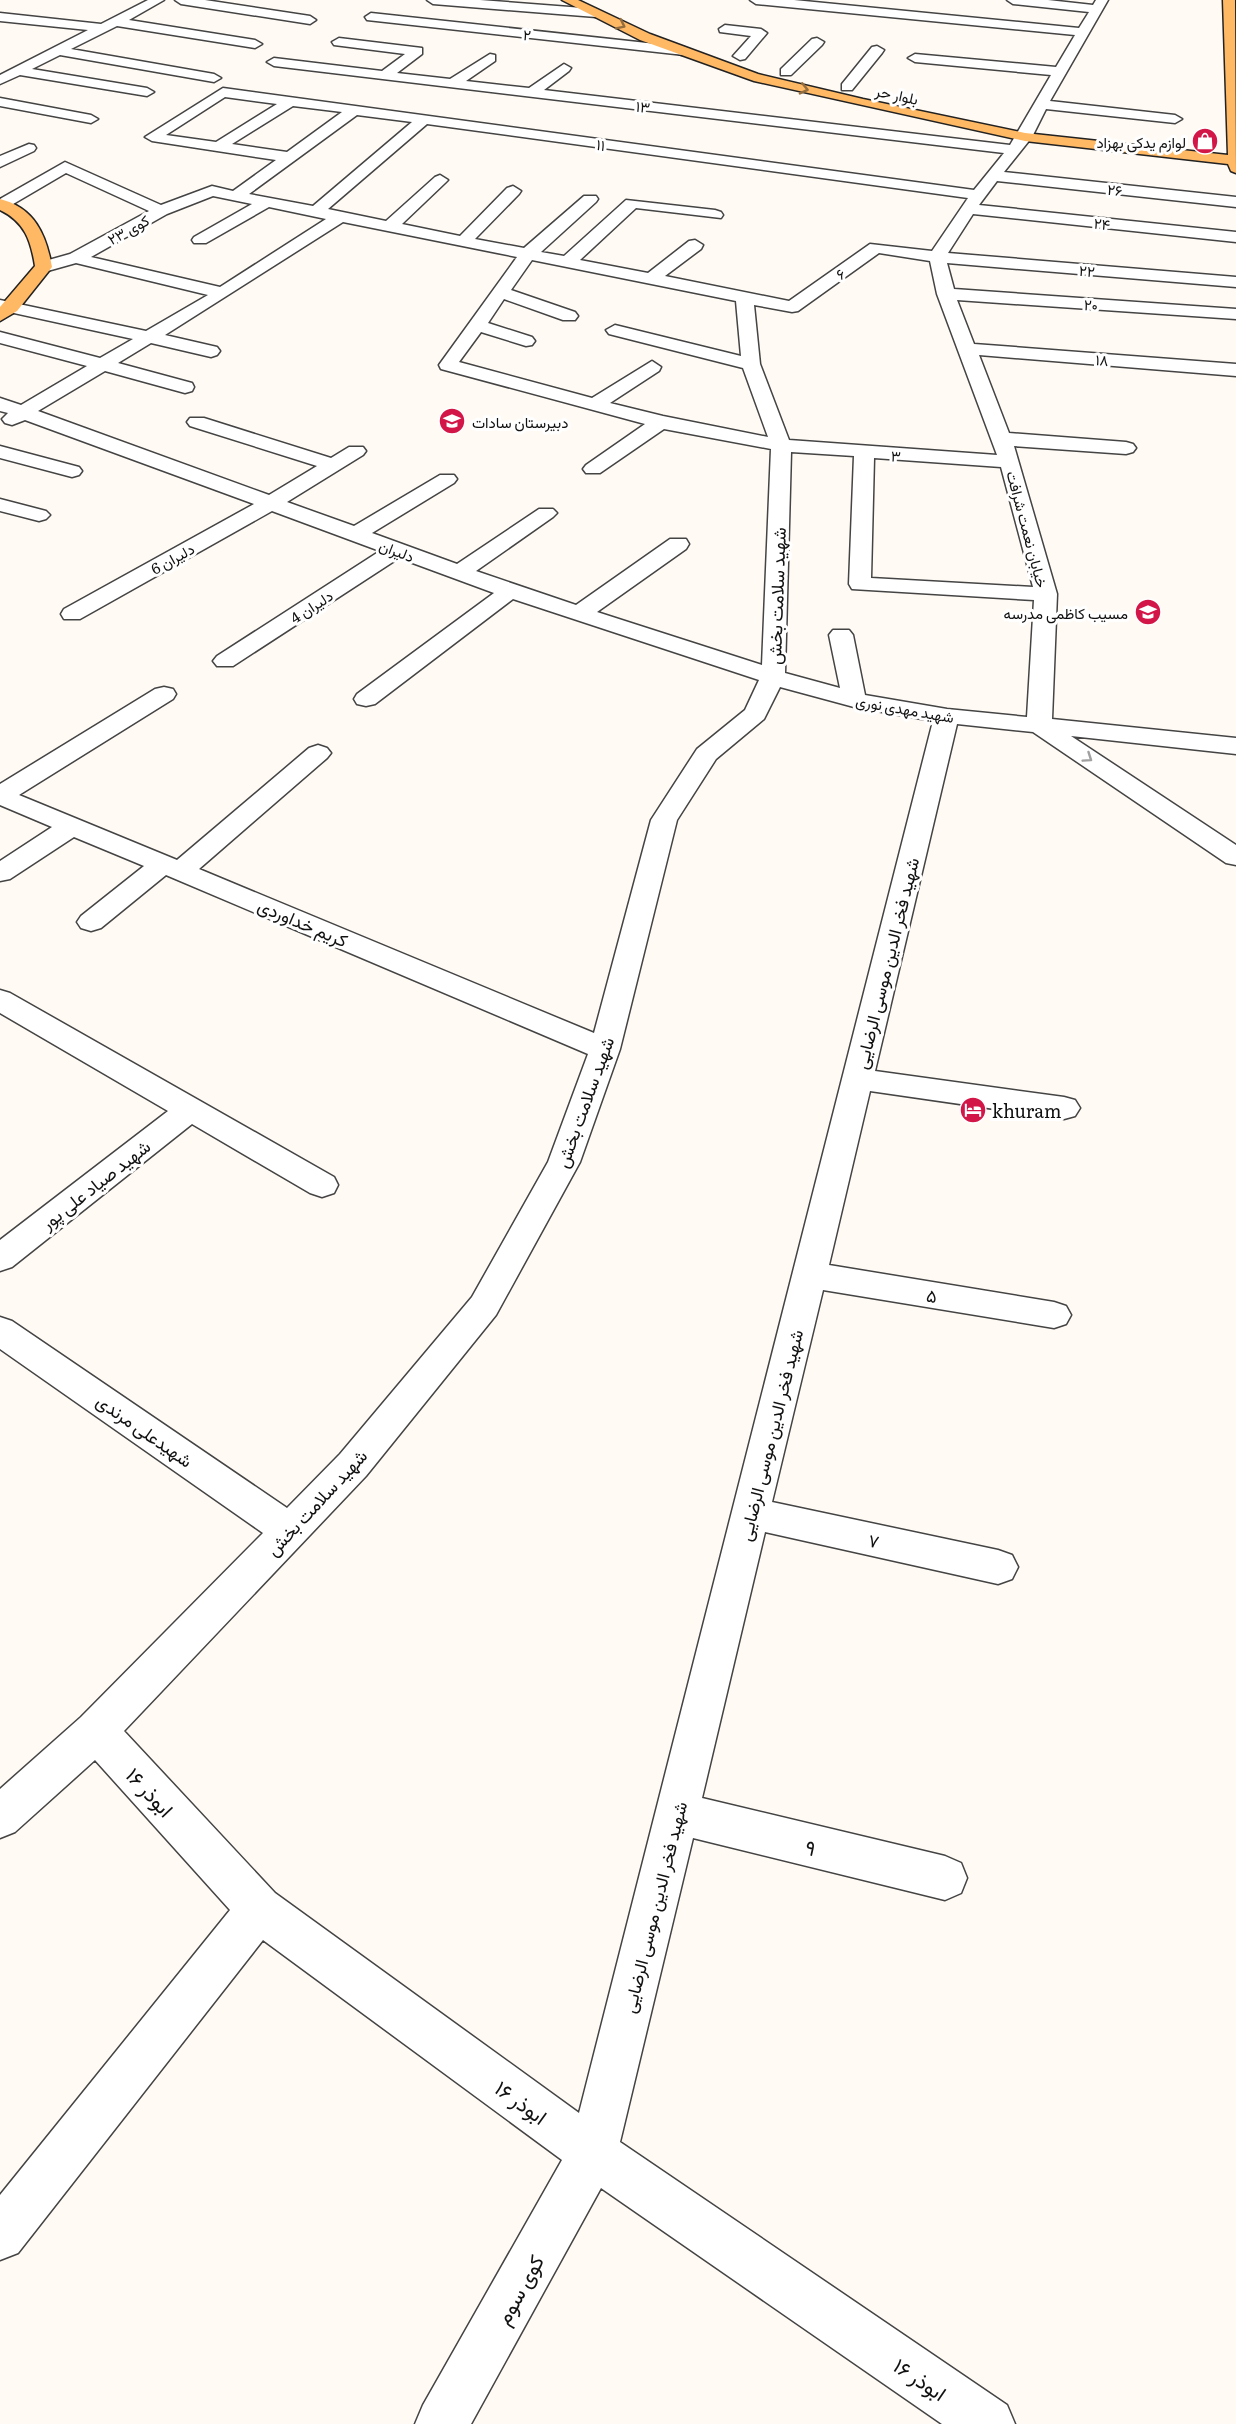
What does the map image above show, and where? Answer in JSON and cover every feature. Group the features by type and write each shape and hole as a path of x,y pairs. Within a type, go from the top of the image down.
{"main road":[{"name":"بلوار حر","path":"568,0 645,37 754,77 863,103 1023,138 1236,158"},
{"path":"1229,0 1236,158"},
{"name":"بلوار حر","path":"645,37 667,30 786,72 848,87 1023,138"},
{"path":"1,204 30,221 39,240 44,267 4,309"}],"street":[{"path":"0,80 158,0"},
{"path":"181,0 310,20"},
{"path":"433,0 596,13"},
{"path":"756,0 854,9 933,22 1083,32"},
{"path":"937,257 973,202 1023,138 1099,4 1013,0"},
{"path":"778,16 790,3"},
{"path":"112,9 136,12"},
{"path":"842,24 854,9"},
{"name":"۲","path":"370,16 684,51"},
{"path":"0,17 105,28"},
{"path":"118,22 255,44"},
{"path":"725,29 760,33 740,56"},
{"path":"339,42 417,51 385,75"},
{"path":"786,72 817,42"},
{"path":"45,44 214,78"},
{"path":"848,87 877,50"},
{"path":"453,83 490,58"},
{"path":"915,58 1060,72"},
{"path":"0,61 24,68 147,92"},
{"name":"۱۳","path":"274,62 532,93 1023,138"},
{"path":"532,93 564,68"},
{"path":"1052,85 1072,86"},
{"name":"۱۱","path":"218,147 152,137 223,92 973,202"},
{"path":"0,102 92,119"},
{"path":"218,147 289,102"},
{"path":"1041,104 1175,119"},
{"path":"236,196 353,111"},
{"path":"316,212 423,120"},
{"path":"218,147 289,157"},
{"path":"0,162 29,148"},
{"path":"1,204 65,167 161,211"},
{"name":"۲۶","path":"994,176 1236,202"},
{"path":"389,227 440,180"},
{"name":"۶","path":"212,191 792,307 876,248 937,257"},
{"name":"کوی ۲۳","path":"44,267 76,258 161,211 212,191"},
{"path":"463,242 513,191"},
{"path":"526,341 477,325 527,255 590,199"},
{"path":"200,240 266,202"},
{"name":"۲۴","path":"973,202 1236,237"},
{"path":"567,263 632,203 715,215"},
{"path":"0,426 223,293 340,217"},
{"path":"651,280 695,245"},
{"name":"۲۲","path":"937,257 1236,282"},
{"name":"خیابان نعمت شرافت","path":"937,257 946,294 1003,439 1046,594 1039,726"},
{"path":"76,258 223,293"},
{"path":"500,292 569,316"},
{"name":"۲۰","path":"946,294 1236,314"},
{"name":"شهید سلامت بخش","path":"0,1817 96,1731 353,1465 484,1306 564,1162 605,1049 664,820 706,754 755,714 773,677 781,445 751,364 745,299"},
{"path":"4,309 211,351"},
{"name":"۳","path":"477,325 448,365 661,422 781,445 864,453 1010,462"},
{"path":"615,330 751,364"},
{"path":"0,337 185,387"},
{"name":"۱۸","path":"969,349 1236,370"},
{"path":"595,404 652,367"},
{"name":"دلیران","path":"0,404 25,411 122,450 459,573 773,677"},
{"path":"197,422 333,465"},
{"path":"593,469 661,422"},
{"path":"1003,439 1126,448"},
{"name":"دلیران 6","path":"72,614 271,503 356,451"},
{"path":"0,452 72,471"},
{"path":"864,453 860,584 1046,594"},
{"path":"356,534 447,479"},
{"path":"0,505 39,515"},
{"path":"459,573 546,513"},
{"path":"580,613 678,544"},
{"name":"دلیران 4","path":"225,661 396,550"},
{"path":"366,699 510,591"},
{"path":"841,635 854,700"},
{"name":"شهید مهدی نوری","path":"773,677 854,700 947,716 1236,747"},
{"path":"0,795 164,694"},
{"name":"شهید فخر الدین موسی الرضایی","path":"593,2153 947,716"},
{"path":"1039,726 1236,857"},
{"path":"91,922 172,868 318,753"},
{"name":"کریم خداوردی","path":"0,795 605,1049"},
{"path":"0,873 72,826"},
{"path":"0,1000 321,1185"},
{"path":"858,1078 1064,1108"},
{"name":"شهید صیاد علی پور","path":"0,1258 191,1109"},
{"name":"۵","path":"809,1275 1054,1315"},
{"name":"شهیدعلی مرندی","path":"0,1331 289,1530"},
{"name":"۷","path":"750,1513 998,1567"},
{"name":"۱۶ ابوذر","path":"96,1731 259,1909 593,2153 988,2424"},
{"name":"۹","path":"677,1813 945,1878"},
{"path":"0,2235 259,1909"},
{"name":"کوی سوم","path":"442,2424 593,2153"}],"place":[{"name":"لوازم یدکی بهزاد","path":"1205,141"},
{"name":"دبیرستان سادات","path":"452,421"},
{"name":"مسیب کاظمی مدرسه","path":"1148,612"},
{"name":"khuram","path":"973,1110"}]}
